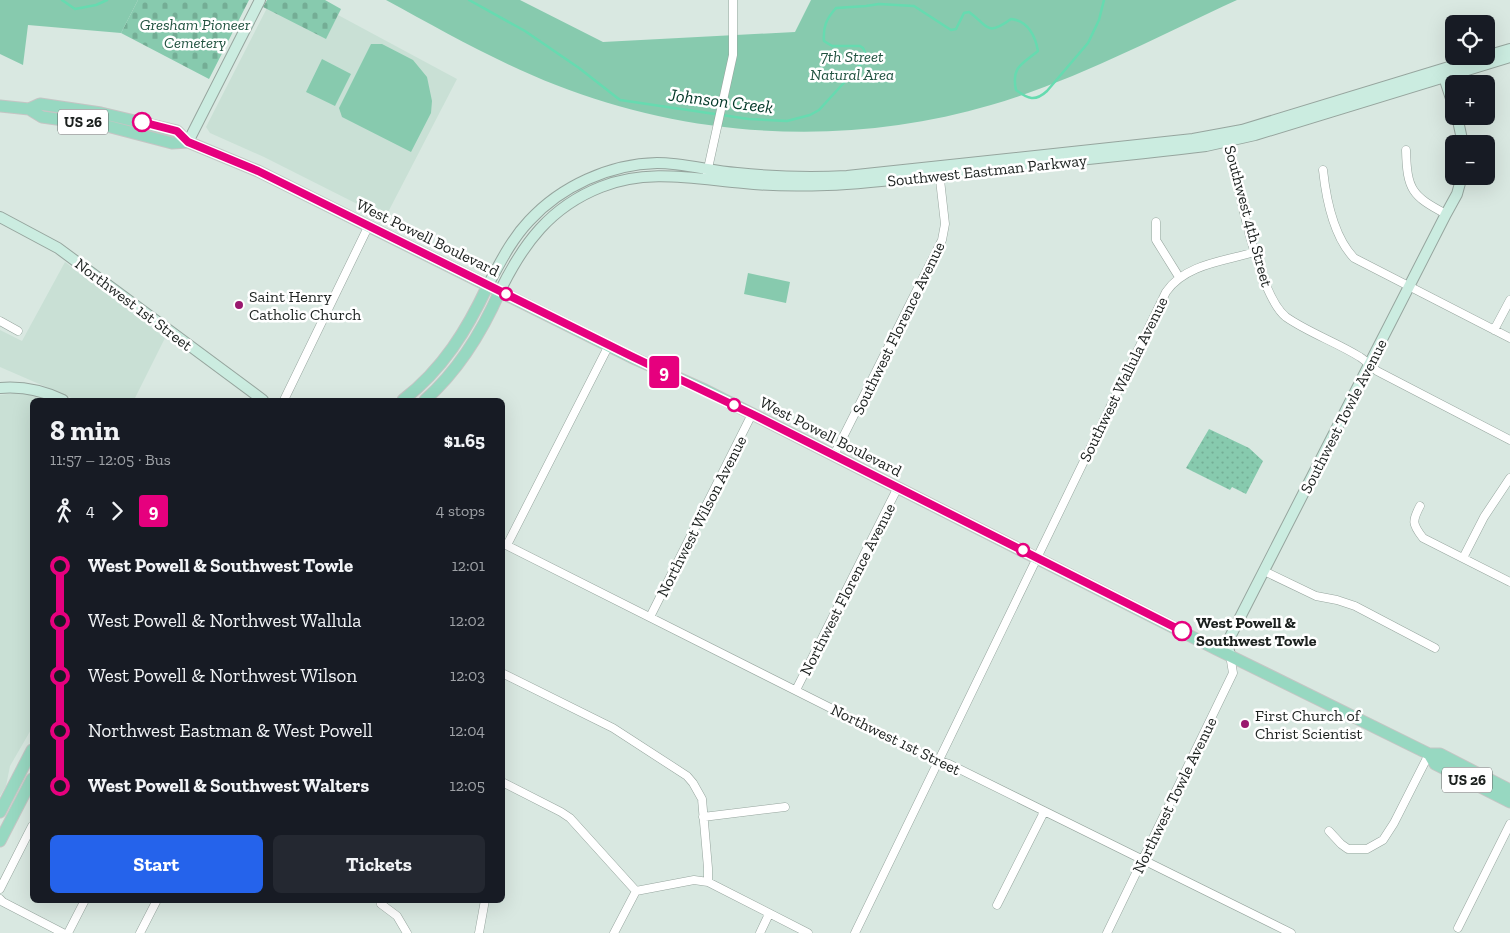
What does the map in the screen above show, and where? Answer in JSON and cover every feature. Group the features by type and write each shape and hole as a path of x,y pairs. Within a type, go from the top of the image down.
{"main road":[{"path":"188,142 260,0"},
{"name":"Southwest Eastman Parkway","path":"1495,53 1510,49"},
{"name":"Southwest Eastman Parkway","path":"488,285 508,249 529,220 548,203 572,187 598,175 635,165 674,164 706,174 763,185 824,185 865,183 939,171 1193,139 1255,135 1510,57"},
{"name":"Southwest Eastman Parkway","path":"1228,137 1456,65"},
{"path":"1390,94 1401,87 1421,80 1425,74"},
{"name":"West Powell Boulevard","path":"0,106 29,109 42,117 107,126 172,143 188,142 258,171 752,414 1429,754 1440,754 1510,790"},
{"name":"Southwest Eastman Parkway","path":"500,291 514,263 533,236 559,211 582,196 602,187 637,177 706,174"},
{"name":"Southwest Towle Avenue","path":"1230,655 1227,643 1370,365 1459,185"},
{"name":"Northwest 1st Street","path":"0,217 58,248 260,398"},
{"path":"405,398 429,377 452,350 473,316 488,285"},
{"path":"426,398 446,379 466,355 500,291"},
{"path":"0,388 35,389 57,398"},
{"path":"0,812 30,754"},
{"name":"West Powell Boulevard","path":"1429,754 1435,764 1510,802"},
{"path":"0,841 30,783"}],"street":[{"path":"706,174 726,91 734,46 733,0"},
{"name":"Southwest 4th Street","path":"1228,137 1255,252 1270,295 1281,312 1299,325 1361,358 1378,372 1510,440"},
{"path":"1406,150 1406,173 1414,191 1420,199 1446,214"},
{"path":"1323,170 1325,188 1338,233 1346,250 1362,263 1510,338"},
{"name":"Southwest Florence Avenue","path":"834,456 942,240 945,224 939,171"},
{"path":"1156,222 1156,240 1179,277"},
{"path":"285,398 369,226"},
{"name":"Southwest Wallula Avenue","path":"854,933 1166,292 1179,277 1193,270 1255,252"},
{"path":"1494,330 1510,300"},
{"path":"0,321 18,331"},
{"path":"505,544 609,345"},
{"name":"Northwest Wilson Avenue","path":"650,617 752,414"},
{"path":"1463,558 1484,517 1510,478"},
{"name":"Northwest Florence Avenue","path":"796,690 898,487"},
{"path":"1420,506 1414,518 1415,527 1423,538 1510,582"},
{"name":"Northwest 1st Street","path":"505,544 938,761 949,764 1292,933"},
{"path":"1264,571 1316,596 1355,606 1436,648"},
{"name":"Northwest Towle Avenue","path":"1108,933 1234,673 1230,655"},
{"path":"505,674 613,728 687,776 698,790 702,799 708,882"},
{"path":"1329,831 1348,849 1367,849 1383,840 1394,823 1429,754"},
{"path":"505,784 570,818 636,891"},
{"path":"704,817 785,807"},
{"path":"997,905 1044,812"},
{"path":"1458,928 1510,824"},
{"path":"0,889 30,830"},
{"path":"636,891 694,880 708,882 808,933"},
{"path":"614,933 636,891"},
{"path":"0,899 63,933"},
{"path":"68,933 83,903"},
{"path":"140,933 155,903"},
{"path":"479,933 484,903"},
{"path":"381,904 397,916 407,933"},
{"path":"760,933 769,914"}],"shaded area":[{"path":"267,8 326,38 338,15 457,79 385,218 264,157 210,133 206,127"},
{"path":"65,262 165,338 135,398 71,398 0,367 0,330 22,341"},
{"path":"15,393 39,398 30,398 30,731 10,766 6,786 0,796 0,395"}],"green space":[{"path":"0,0 138,0 121,33 28,25 23,65 0,54"},
{"name":"Gresham Pioneer Cemetery","path":"138,0 249,0 209,79 121,33"},
{"path":"267,0 325,0 341,9 326,39 263,7"},
{"name":"7th Street Natural Area","path":"386,0 520,0 603,42 795,32 811,0 1237,0 1085,71 991,105 937,118 883,127 827,131 772,131 717,126 662,117 608,103 556,85 512,66"},
{"path":"371,44 382,44 413,60 427,77 432,101 431,113 411,152 342,117 339,108"},
{"path":"322,59 351,74 335,106 306,92"},
{"path":"748,273 790,282 786,303 744,294"},
{"path":"1209,429 1249,448 1263,461 1246,494 1232,487 1230,490 1186,468"}],"waterway":[{"name":"Johnson Creek","path":"62,0 75,9 96,5 107,0"},
{"name":"Johnson Creek","path":"469,0 525,31 579,68 620,100 749,119 787,121 810,115 819,110 862,63 865,52 860,46 832,46 824,41 826,23 836,8 879,4 914,6 951,30 956,29 964,13 969,12 988,28 997,27 1011,19 1017,20 1033,34 1038,51 1019,67 1015,76 1016,90 1024,96 1035,98 1047,91 1088,43 1099,20 1104,0"}],"bus line":[{"name":"9","path":"142,122 177,131 188,142 258,171 631,356 704,390 1182,631"}],"place":[{"name":"Saint Henry Catholic Church","path":"239,305"},
{"name":"West Powell & Southwest Towle","path":"1182,631"},
{"name":"First Church of Christ Scientist","path":"1245,724"}]}
